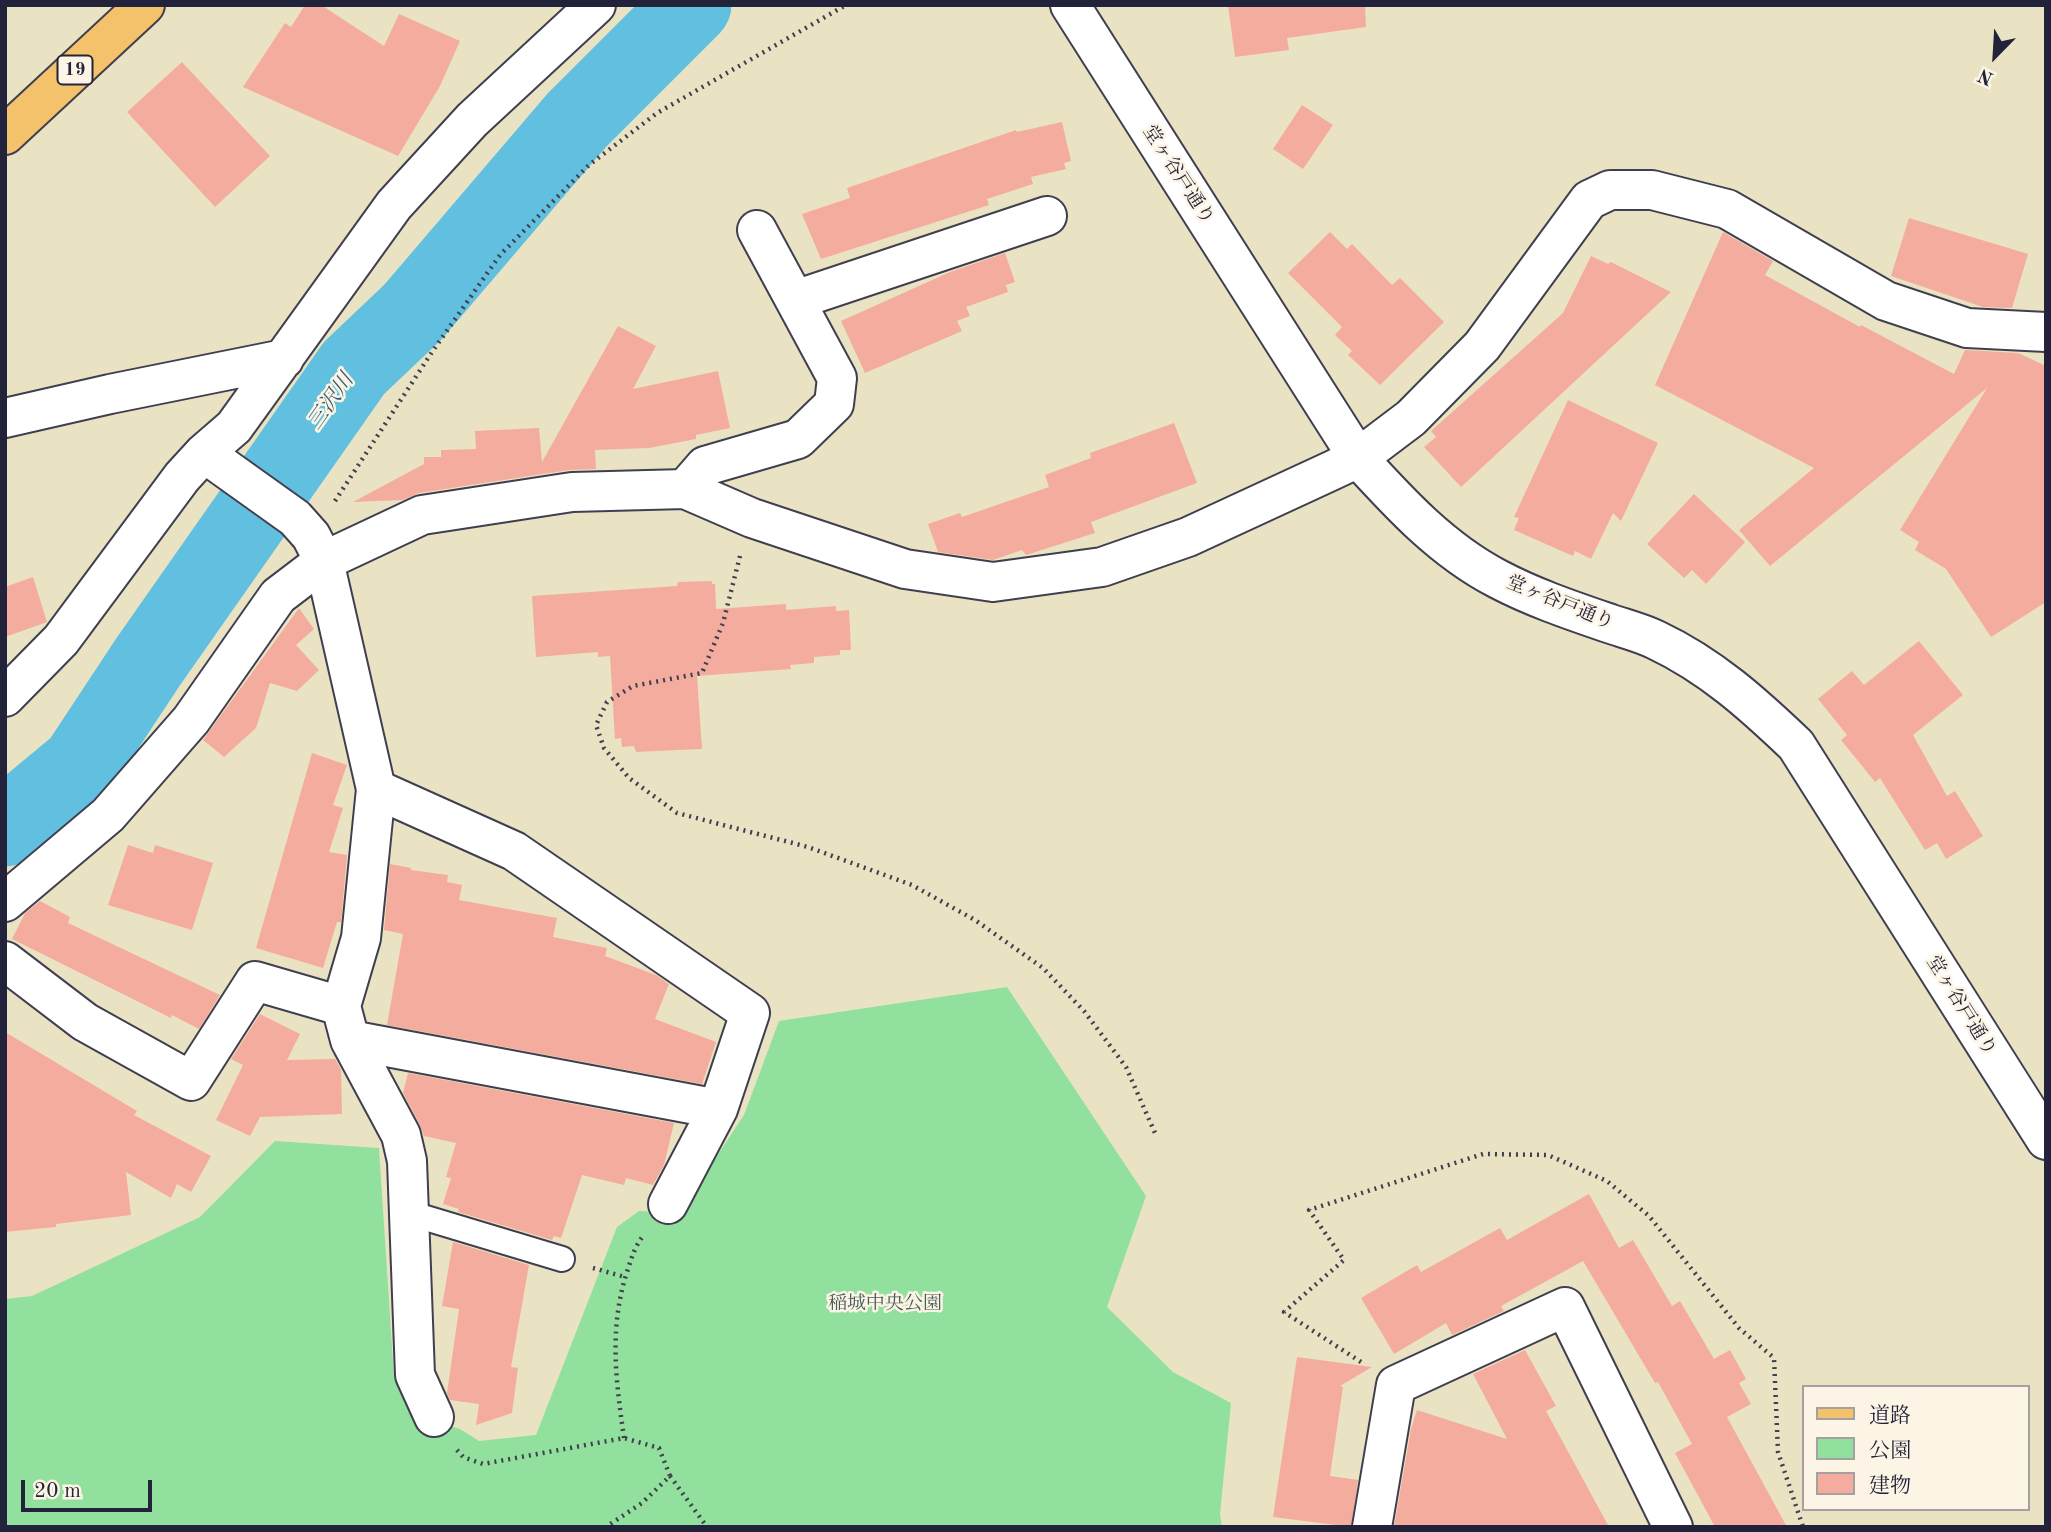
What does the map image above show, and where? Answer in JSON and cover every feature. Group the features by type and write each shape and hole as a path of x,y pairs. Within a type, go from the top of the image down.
{"main road":[{"name":"19","path":"5,135 145,5"}],"street":[{"path":"5,697 61,640 182,477 216,462 234,427 394,205 472,120 596,5"},
{"name":"堂ヶ谷戸通り","path":"1070,5 1358,458 1407,512 1465,558 1496,578 1548,602 1655,639 1695,661 1742,694 1796,745 2046,1140"},
{"path":"5,902 108,815 191,720 278,596 310,539 422,515 572,492 685,489 752,518 905,569 993,582 1102,568 1188,537 1358,458 1411,418 1482,346 1590,200 1610,190 1652,190 1727,209 1886,301 1967,328 2046,332"},
{"path":"795,300 1047,216"},
{"path":"685,489 705,466 798,439 834,404 836,378 757,230"},
{"path":"5,418 284,359"},
{"path":"216,462 310,539 376,789 360,938 346,1023 401,1135 407,1161 415,1375 434,1417"},
{"path":"376,789 514,851 750,1013 718,1109 668,1204"},
{"path":"5,961 85,1022 191,1081 255,981 346,1023 718,1109"},
{"path":"1372,1527 1396,1385 1565,1307 1673,1527"}],"lane":[{"path":"409,1213 562,1259"}],"path":[{"path":"310,539 432,352 500,255 589,165 657,113 846,5"},
{"path":"752,518 723,623 702,673 633,686 607,702 596,725 604,748 629,778 677,813 808,847 912,885 998,936 1043,968 1084,1011 1126,1067 1155,1133"},
{"path":"624,1438 614,1349 619,1299 635,1245 668,1204"},
{"path":"434,1417 463,1457 483,1464 624,1438 659,1448 670,1476 707,1527"},
{"path":"606,1527 642,1503 670,1476"}],"green space":[{"name":"稲城中央公園","path":"1007,987 1146,1196 1107,1307 1173,1372 1231,1403 1220,1514 1222,1527 5,1527 5,1299 32,1296 200,1217 275,1141 379,1148 394,1377 415,1414 460,1429 479,1441 536,1435 617,1227 639,1211 679,1213 744,1115 779,1021"}],"building":[{"path":"305,5 321,5 384,46 399,14 460,41 440,86 398,156 243,87 285,23 291,27"},
{"path":"1228,5 1365,5 1366,27 1287,38 1289,50 1235,57"},
{"path":"182,62 270,156 215,207 127,112"},
{"path":"1302,105 1333,125 1303,169 1273,149"},
{"path":"1062,122 1071,161 1064,163 1066,169 1031,177 1033,184 987,199 989,205 821,259 802,214 850,198 847,188 1016,130 1017,132"},
{"path":"1909,218 2028,254 2012,308 1983,307 1891,276"},
{"path":"1330,232 1347,249 1352,244 1392,285 1400,278 1444,322 1380,385 1348,355 1352,351 1335,335 1342,327 1288,273"},
{"path":"1723,232 1773,261 1765,275 1954,374 1965,350 2018,353 2046,366 2046,602 1991,637 1946,569 1915,550 1919,542 1900,530 1987,388 1770,566 1739,530 1814,468 1655,385"},
{"path":"1005,253 1015,282 1006,285 1008,292 966,307 970,316 957,321 962,331 865,373 841,321 950,272"},
{"path":"1591,256 1608,264 1611,262 1671,292 1461,487 1424,447 1436,437 1431,431 1563,313"},
{"path":"618,326 656,346 633,389 718,371 730,428 696,435 696,439 649,448 595,450 596,469 569,470 419,493 403,500 353,502 424,464 424,457 441,457 441,450 476,449 475,431 539,428 542,462"},
{"path":"1568,400 1658,443 1621,521 1613,513 1591,559 1575,551 1573,556 1514,530 1519,518 1514,517"},
{"path":"1174,423 1197,483 1091,522 1095,533 1026,555 1022,550 993,560 938,552 928,524 960,513 962,517 1049,487 1045,475 1091,458 1090,453"},
{"path":"1694,494 1745,542 1706,584 1692,570 1684,578 1647,544"},
{"path":"33,577 47,622 5,637 5,587"},
{"path":"712,581 712,584 715,584 716,609 786,604 786,610 836,606 836,611 849,610 851,650 840,650 840,655 814,657 814,663 790,665 791,669 697,676 702,749 636,752 634,746 622,747 621,738 615,739 610,656 598,657 598,652 536,657 532,596"},
{"path":"299,608 314,629 296,645 319,670 297,691 270,683 256,728 224,757 203,740"},
{"path":"1919,641 1963,695 1913,735 1947,796 1955,791 1983,836 1946,859 1937,843 1925,850 1880,778 1875,782 1841,740 1847,735 1818,699 1852,671 1864,685"},
{"path":"312,753 347,765 333,805 343,808 329,852 347,855 341,922 337,922 323,968 256,948"},
{"path":"128,845 153,853 155,845 213,863 192,930 108,905"},
{"path":"390,864 448,875 447,882 462,885 459,900 557,918 553,937 607,948 605,956 656,975 669,984 655,1019 716,1042 702,1084 387,1025 403,934 384,930"},
{"path":"40,901 70,917 68,923 220,995 199,1029 172,1015 171,1018 12,939 25,913"},
{"path":"260,1014 300,1034 287,1060 335,1059 341,1069 342,1114 260,1117 250,1136 216,1120 243,1065 231,1059"},
{"path":"5,1032 137,1111 134,1115 211,1156 191,1192 177,1184 171,1198 126,1172 131,1215 5,1232"},
{"path":"408,1073 674,1123 664,1165 653,1185 626,1178 624,1185 582,1175 561,1238 554,1236 552,1240 458,1212 459,1209 443,1204 451,1178 446,1177 456,1143 424,1136 403,1093"},
{"path":"1589,1194 1619,1248 1633,1240 1672,1306 1680,1301 1714,1359 1730,1350 1746,1379 1739,1383 1751,1404 1727,1417 1787,1527 1715,1527 1675,1453 1692,1444 1658,1382 1655,1383 1583,1261 1501,1306 1504,1311 1452,1335 1446,1323 1394,1354 1361,1298 1417,1265 1421,1272 1500,1228 1507,1240"},
{"path":"453,1242 529,1265 511,1367 518,1368 512,1413 476,1425 479,1404 450,1400 447,1393 459,1309 442,1306"},
{"path":"1525,1350 1556,1406 1546,1411 1609,1527 1394,1527 1411,1429 1417,1410 1507,1439 1473,1374"},
{"path":"1297,1357 1372,1367 1340,1386 1343,1387 1330,1476 1358,1480 1351,1527 1273,1517"}],"waterway":[{"name":"三沢川","path":"5,827 80,765 148,662 354,368 413,312 577,120 692,5"}]}
